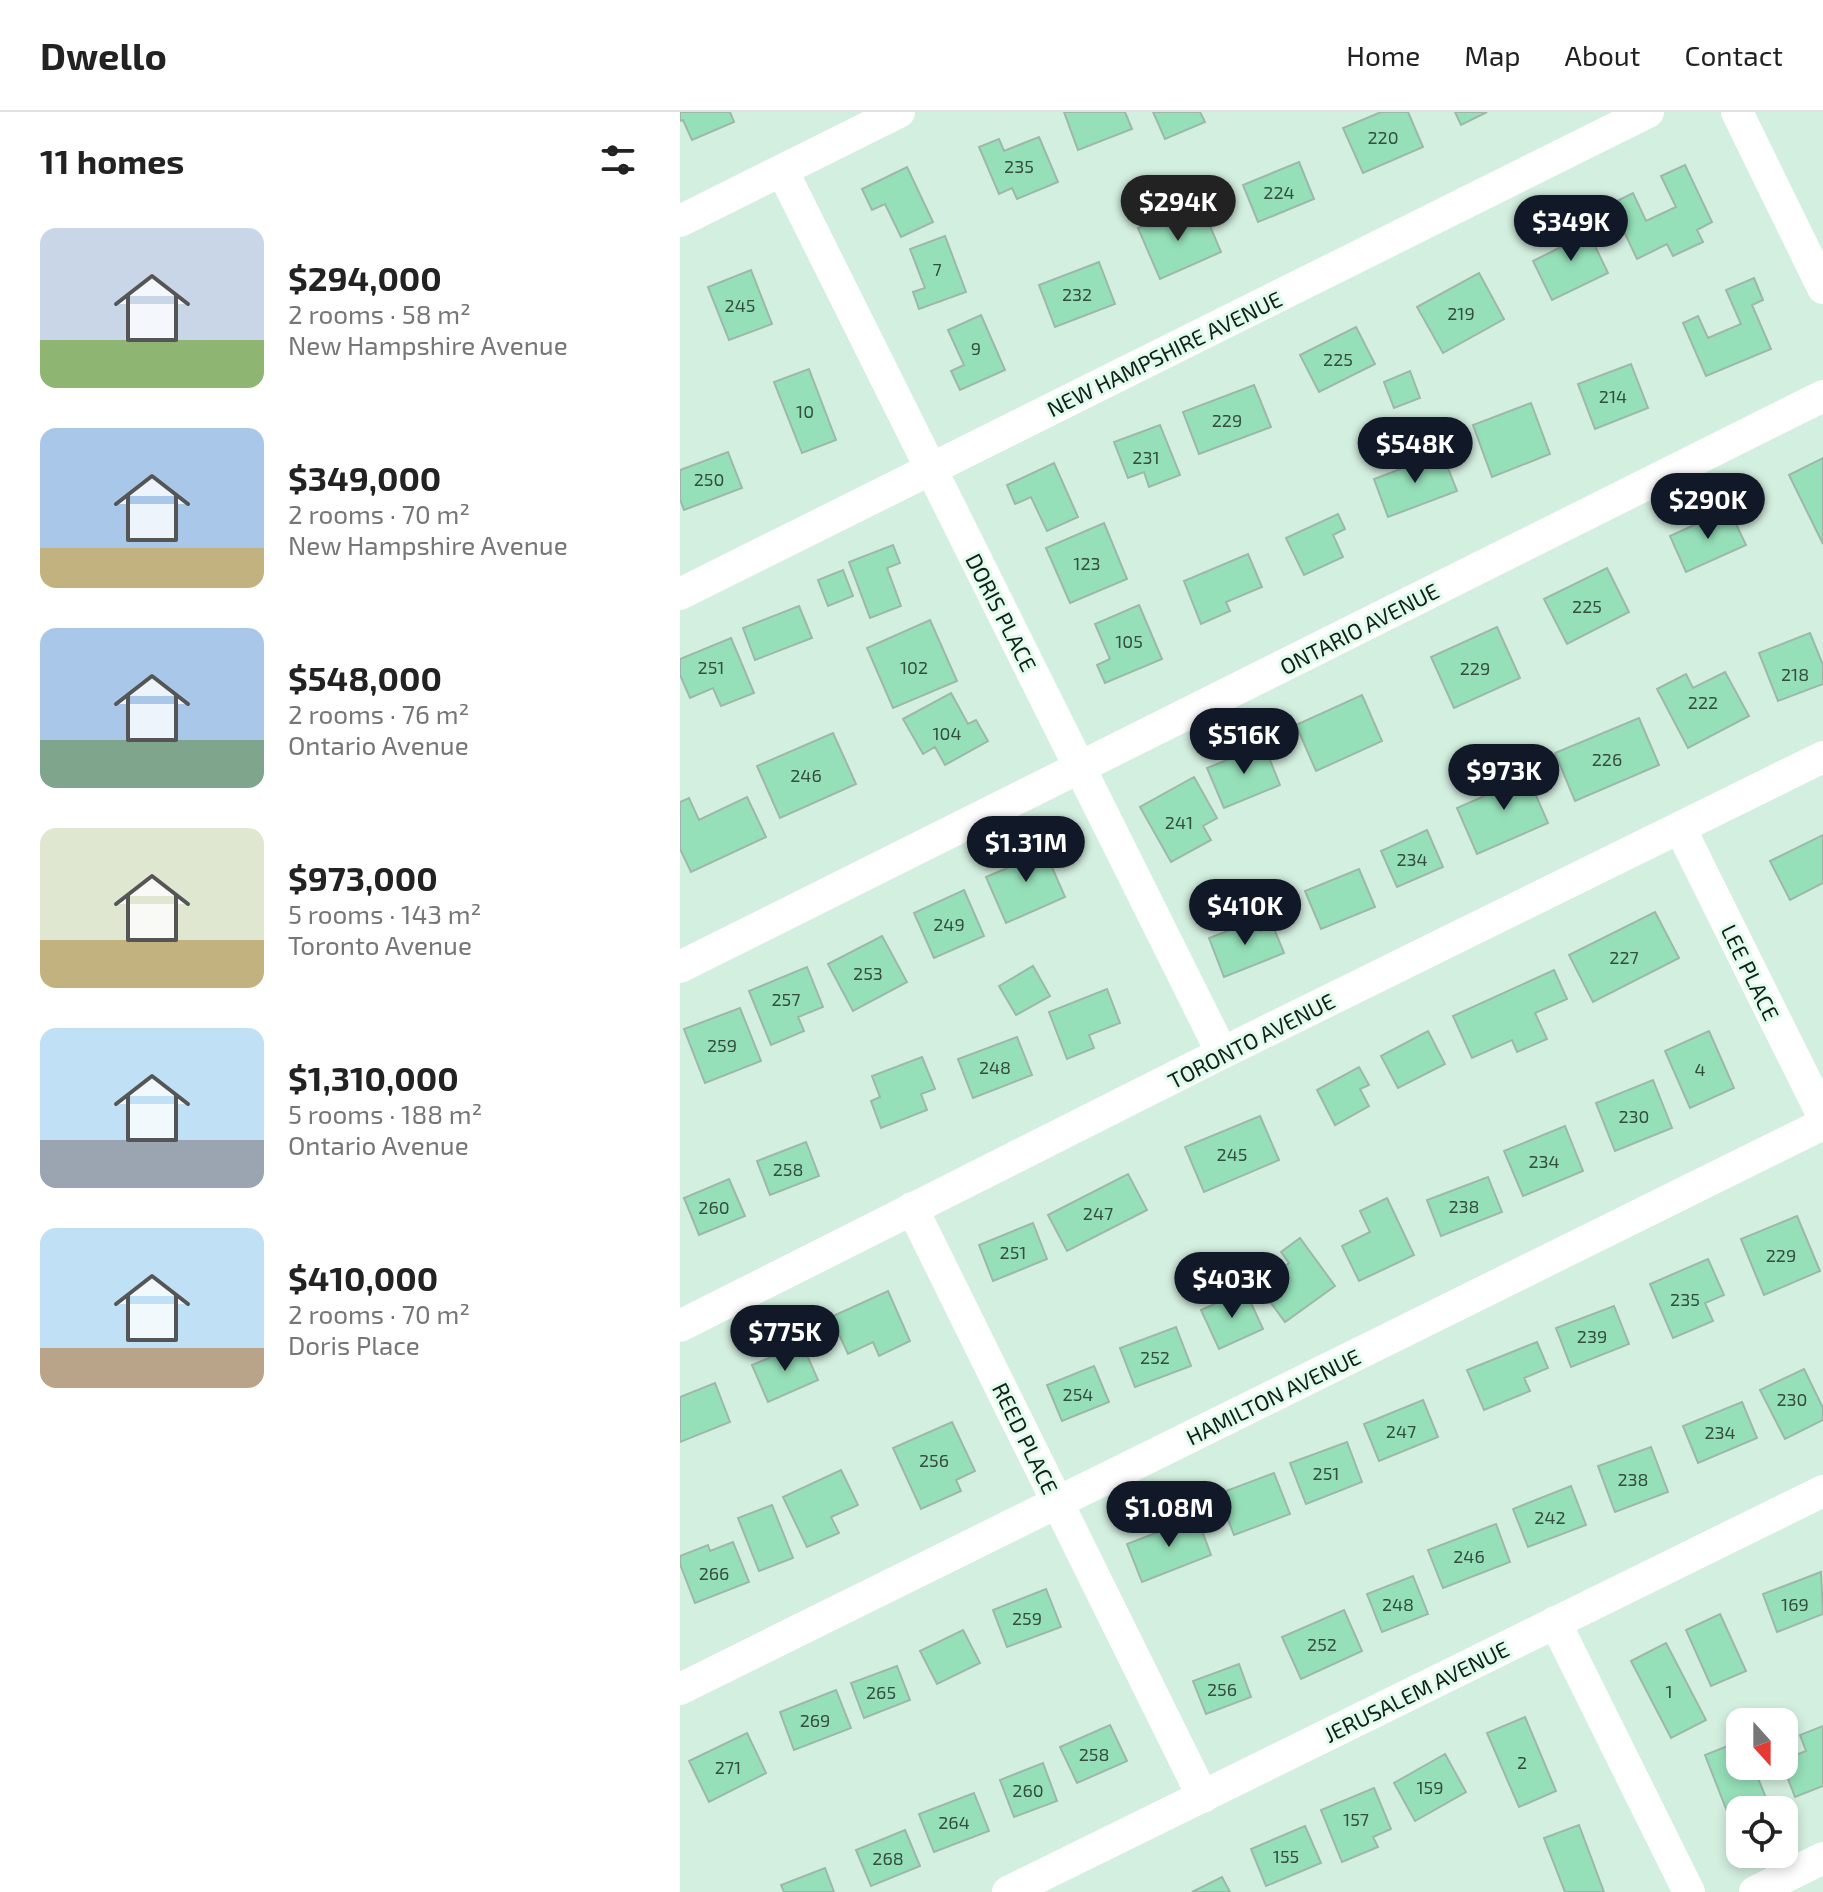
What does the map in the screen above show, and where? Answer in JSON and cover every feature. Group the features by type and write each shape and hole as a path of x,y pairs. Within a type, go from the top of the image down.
{"street":[{"path":"680,221 899,112"},
{"name":"NEW HAMPSHIRE AVENUE","path":"680,594 1648,112"},
{"path":"1737,112 1823,288"},
{"name":"DORIS PLACE","path":"782,170 1222,1053"},
{"name":"ONTARIO AVENUE","path":"680,967 1823,396"},
{"name":"TORONTO AVENUE","path":"680,1326 1222,1053 1823,757"},
{"name":"LEE PLACE","path":"1680,828 1823,1116"},
{"name":"HAMILTON AVENUE","path":"680,1689 1823,1124"},
{"name":"REED PLACE","path":"912,1208 1203,1797"},
{"name":"JERUSALEM AVENUE","path":"1008,1892 1823,1491"},
{"path":"1555,1622 1689,1892"},
{"path":"1755,1892 1823,1858"}],"building":[{"path":"680,112 730,112 734,122 692,140 683,120 680,121"},
{"path":"1064,112 1125,112 1132,129 1078,150"},
{"path":"1153,112 1200,112 1205,122 1165,139"},
{"path":"1381,112 1408,112 1423,147 1363,173 1343,128"},
{"path":"1455,112 1487,112 1461,125"},
{"path":"1039,137 1058,182 1017,199 1012,188 999,194 979,147 999,139 1004,151"},
{"path":"1299,162 1314,199 1258,222 1243,185"},
{"path":"1685,165 1712,222 1697,230 1703,242 1673,256 1667,244 1637,259 1611,204 1633,193 1646,221 1676,207 1661,176"},
{"path":"907,167 933,222 901,237 885,204 872,210 862,189"},
{"path":"1178,211 1183,223 1205,214 1221,252 1160,279 1138,228"},
{"path":"1584,223 1608,273 1552,300 1533,261 1561,247 1556,237"},
{"path":"945,236 966,292 919,309 913,292 925,288 910,249"},
{"path":"1099,262 1115,304 1055,327 1039,285"},
{"path":"751,270 772,324 729,340 708,287"},
{"path":"1479,273 1504,319 1443,353 1417,307"},
{"path":"1754,278 1763,300 1752,305 1771,349 1706,376 1683,323 1698,316 1708,338 1741,324 1726,290"},
{"path":"981,315 1005,370 960,390 951,371 964,365 948,330"},
{"path":"1356,327 1375,364 1319,392 1300,355"},
{"path":"1631,364 1648,408 1595,429 1578,384"},
{"path":"809,369 836,440 802,453 774,382"},
{"path":"1410,371 1420,398 1394,408 1384,382"},
{"path":"1254,385 1271,427 1199,454 1183,412"},
{"path":"1531,403 1550,454 1492,477 1473,425"},
{"path":"1160,425 1180,475 1149,487 1144,472 1128,478 1114,442"},
{"path":"728,452 742,488 684,510 680,499 680,470"},
{"path":"1442,453 1457,491 1388,517 1374,479"},
{"path":"1823,458 1823,544 1789,475"},
{"path":"1054,463 1078,517 1047,531 1031,497 1015,504 1007,485"},
{"path":"1729,509 1746,545 1686,572 1670,536"},
{"path":"1338,514 1345,529 1333,535 1343,557 1304,575 1286,538"},
{"path":"1104,523 1127,579 1070,603 1046,548"},
{"path":"893,545 900,563 887,568 901,606 870,618 849,562"},
{"path":"1248,554 1262,587 1226,602 1230,611 1201,624 1184,581"},
{"path":"1607,568 1629,612 1567,644 1544,599"},
{"path":"843,570 853,596 828,606 818,580"},
{"path":"1139,605 1162,659 1105,683 1097,665 1110,659 1095,624"},
{"path":"799,606 812,638 755,660 743,628"},
{"path":"930,620 957,681 893,708 867,648"},
{"path":"1497,627 1520,678 1454,708 1431,657"},
{"path":"1810,633 1823,665 1823,684 1778,701 1759,653"},
{"path":"731,638 754,693 721,706 713,688 690,698 680,675 680,659"},
{"path":"1725,672 1749,716 1688,748 1657,689 1686,674 1693,688"},
{"path":"951,693 968,724 976,720 988,741 945,765 935,747 923,754 903,719"},
{"path":"1362,695 1382,741 1316,771 1296,725"},
{"path":"1639,718 1659,765 1575,801 1555,753"},
{"path":"833,733 856,784 780,818 757,766"},
{"path":"1264,745 1280,785 1224,808 1207,768"},
{"path":"1521,761 1548,823 1477,854 1457,808 1507,786 1500,770"},
{"path":"1194,777 1217,818 1203,826 1211,840 1171,862 1140,807"},
{"path":"747,797 766,837 691,872 680,849 680,802 689,798 699,820"},
{"path":"1427,830 1443,867 1397,887 1381,851"},
{"path":"1823,835 1823,883 1790,900 1770,861"},
{"path":"1041,842 1065,897 1006,923 986,877 1019,863 1015,854"},
{"path":"1359,869 1375,907 1321,929 1305,891"},
{"path":"964,890 984,936 934,958 914,913"},
{"path":"1655,912 1679,958 1593,1002 1569,955"},
{"path":"1256,920 1260,931 1273,926 1284,953 1224,977 1209,938"},
{"path":"882,936 907,982 853,1011 828,964"},
{"path":"1033,966 1050,996 1016,1015 999,986"},
{"path":"807,967 823,1007 798,1017 804,1031 771,1045 749,991"},
{"path":"1554,970 1567,999 1535,1013 1547,1039 1517,1052 1512,1040 1472,1058 1453,1016"},
{"path":"1107,989 1120,1023 1089,1035 1094,1048 1067,1059 1049,1012"},
{"path":"740,1008 761,1061 705,1083 684,1029"},
{"path":"1428,1031 1445,1064 1398,1088 1381,1056"},
{"path":"1709,1031 1734,1088 1690,1108 1665,1051"},
{"path":"1017,1037 1032,1075 973,1098 958,1059"},
{"path":"922,1057 935,1089 921,1094 927,1110 881,1128 871,1101 880,1097 872,1076"},
{"path":"1359,1067 1369,1085 1360,1089 1369,1106 1335,1125 1317,1090"},
{"path":"1653,1080 1672,1128 1615,1151 1596,1103"},
{"path":"1260,1116 1279,1160 1204,1192 1185,1147"},
{"path":"1565,1126 1583,1171 1523,1196 1504,1151"},
{"path":"806,1142 819,1176 770,1195 757,1161"},
{"path":"1128,1174 1147,1210 1067,1251 1048,1215"},
{"path":"1488,1177 1502,1212 1441,1236 1427,1200"},
{"path":"729,1179 745,1216 699,1235 684,1198"},
{"path":"1387,1198 1414,1255 1359,1281 1342,1246 1370,1232 1360,1211"},
{"path":"1797,1216 1820,1271 1764,1295 1741,1239"},
{"path":"1033,1223 1047,1259 993,1281 979,1245"},
{"path":"1300,1238 1335,1286 1285,1322 1258,1285 1289,1263 1281,1252"},
{"path":"1708,1259 1724,1295 1705,1303 1713,1321 1673,1338 1650,1284"},
{"path":"1245,1290 1263,1329 1219,1349 1201,1310"},
{"path":"888,1291 910,1341 879,1356 873,1342 848,1354 831,1317"},
{"path":"1614,1306 1629,1344 1571,1367 1556,1328"},
{"path":"1176,1327 1191,1366 1135,1387 1120,1348"},
{"path":"1537,1342 1548,1368 1524,1378 1530,1391 1484,1410 1467,1370"},
{"path":"802,1344 818,1380 768,1402 752,1365"},
{"path":"1094,1366 1109,1402 1062,1421 1047,1385"},
{"path":"1804,1369 1823,1408 1823,1420 1785,1439 1760,1390"},
{"path":"715,1383 730,1422 680,1442 680,1397"},
{"path":"1423,1400 1438,1437 1379,1461 1364,1424"},
{"path":"1742,1402 1757,1438 1698,1463 1683,1426"},
{"path":"952,1422 975,1471 956,1480 961,1491 921,1509 893,1448"},
{"path":"1347,1442 1362,1482 1306,1504 1290,1463"},
{"path":"1651,1447 1668,1492 1615,1512 1598,1466"},
{"path":"841,1470 858,1505 831,1517 839,1533 807,1547 783,1497"},
{"path":"1274,1473 1290,1514 1234,1535 1218,1494"},
{"path":"1571,1486 1586,1525 1528,1547 1513,1509"},
{"path":"772,1505 793,1558 759,1571 738,1518"},
{"path":"1197,1517 1211,1555 1142,1582 1127,1544"},
{"path":"1496,1524 1510,1562 1443,1588 1428,1550"},
{"path":"733,1542 749,1582 695,1603 680,1564 680,1556 708,1545 710,1551"},
{"path":"1821,1572 1823,1614 1777,1632 1763,1594"},
{"path":"1413,1576 1428,1614 1382,1632 1367,1594"},
{"path":"1046,1589 1061,1627 1007,1647 993,1610"},
{"path":"1344,1610 1362,1651 1301,1679 1282,1637"},
{"path":"1720,1614 1746,1671 1711,1686 1686,1630"},
{"path":"963,1630 980,1663 937,1684 920,1651"},
{"path":"1666,1643 1706,1720 1671,1738 1631,1661"},
{"path":"1239,1664 1251,1697 1206,1714 1193,1681"},
{"path":"897,1666 910,1700 864,1718 851,1683"},
{"path":"836,1690 851,1728 794,1750 780,1712"},
{"path":"1525,1717 1556,1791 1519,1807 1487,1733"},
{"path":"1110,1725 1127,1761 1077,1783 1060,1747"},
{"path":"1823,1726 1823,1786 1795,1796 1788,1780 1798,1780 1798,1754 1806,1751 1800,1735"},
{"path":"747,1733 766,1773 709,1802 689,1761"},
{"path":"1726,1747 1726,1780 1759,1780 1765,1796 1726,1796 1726,1809 1705,1755"},
{"path":"1445,1754 1466,1792 1415,1821 1394,1783"},
{"path":"1043,1763 1057,1801 1014,1817 1000,1780"},
{"path":"1374,1788 1391,1829 1373,1837 1378,1847 1342,1862 1321,1810"},
{"path":"974,1793 989,1831 934,1852 919,1814"},
{"path":"1579,1825 1604,1892 1565,1892 1544,1838"},
{"path":"1305,1826 1321,1863 1266,1886 1251,1849"},
{"path":"905,1830 920,1866 871,1886 856,1850"},
{"path":"825,1868 834,1892 784,1892 781,1885"},
{"path":"1222,1877 1230,1892 1192,1892"}]}
